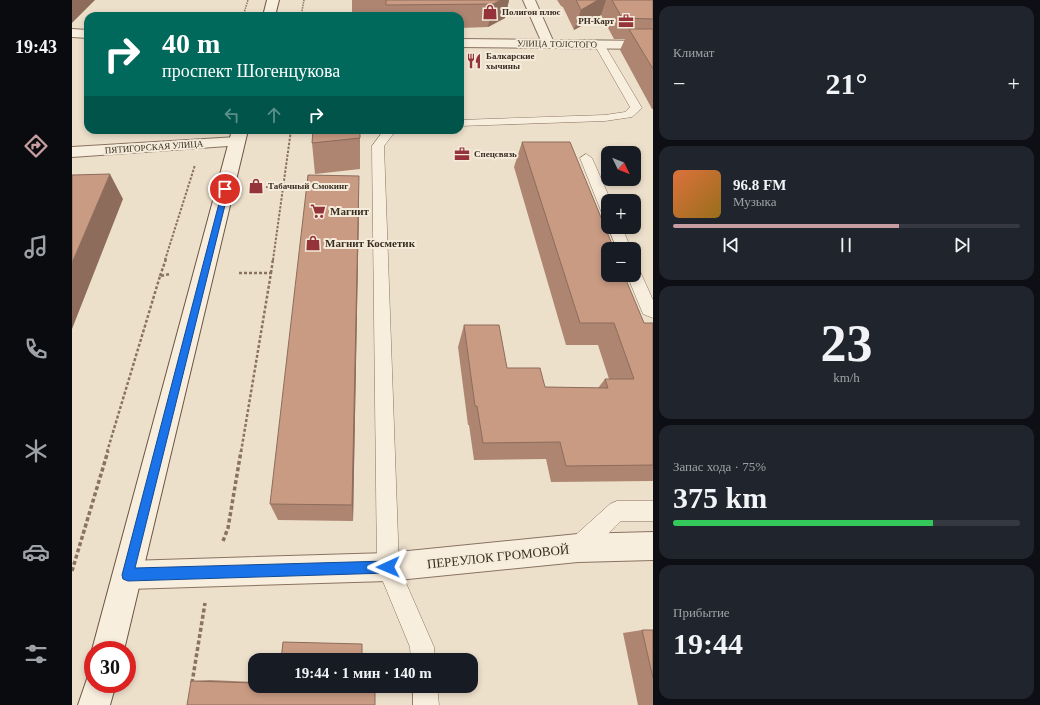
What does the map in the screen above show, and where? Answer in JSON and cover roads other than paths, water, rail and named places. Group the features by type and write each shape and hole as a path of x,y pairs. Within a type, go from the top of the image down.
{"street":[{"path":"270,12 273,0"},
{"path":"529,0 548,43"},
{"path":"72,33 84,34"},
{"name":"УЛИЦА ТОЛСТОГО","path":"464,43 653,45"},
{"path":"110,641 238,136"},
{"name":"ПЯТИГОРСКАЯ УЛИЦА","path":"72,152 202,144 238,136"},
{"name":"ПЕРЕУЛОК ГРОМОВОЙ","path":"128,575 210,571 388,567 578,548 653,546"},
{"path":"94,705 97,693"}],"lane":[{"path":"464,123 628,116 636,108 599,44"},
{"path":"387,134 378,146 388,567 422,647 422,653"},
{"path":"586,158 601,194"},
{"path":"638,282 649,310 653,312"},
{"path":"578,548 617,511 653,511"},
{"path":"425,693 426,705"}],"place":[{"name":"Полигон плюс","path":"490,12"},
{"name":"РН-Карт","path":"626,21"},
{"name":"Балкарские хычины","path":"474,61"},
{"name":"Спецсвязь","path":"462,154"},
{"name":"Табачный Смокинг","path":"256,186"},
{"name":"Магнит","path":"318,211"},
{"name":"Магнит Косметик","path":"313,243"}]}
